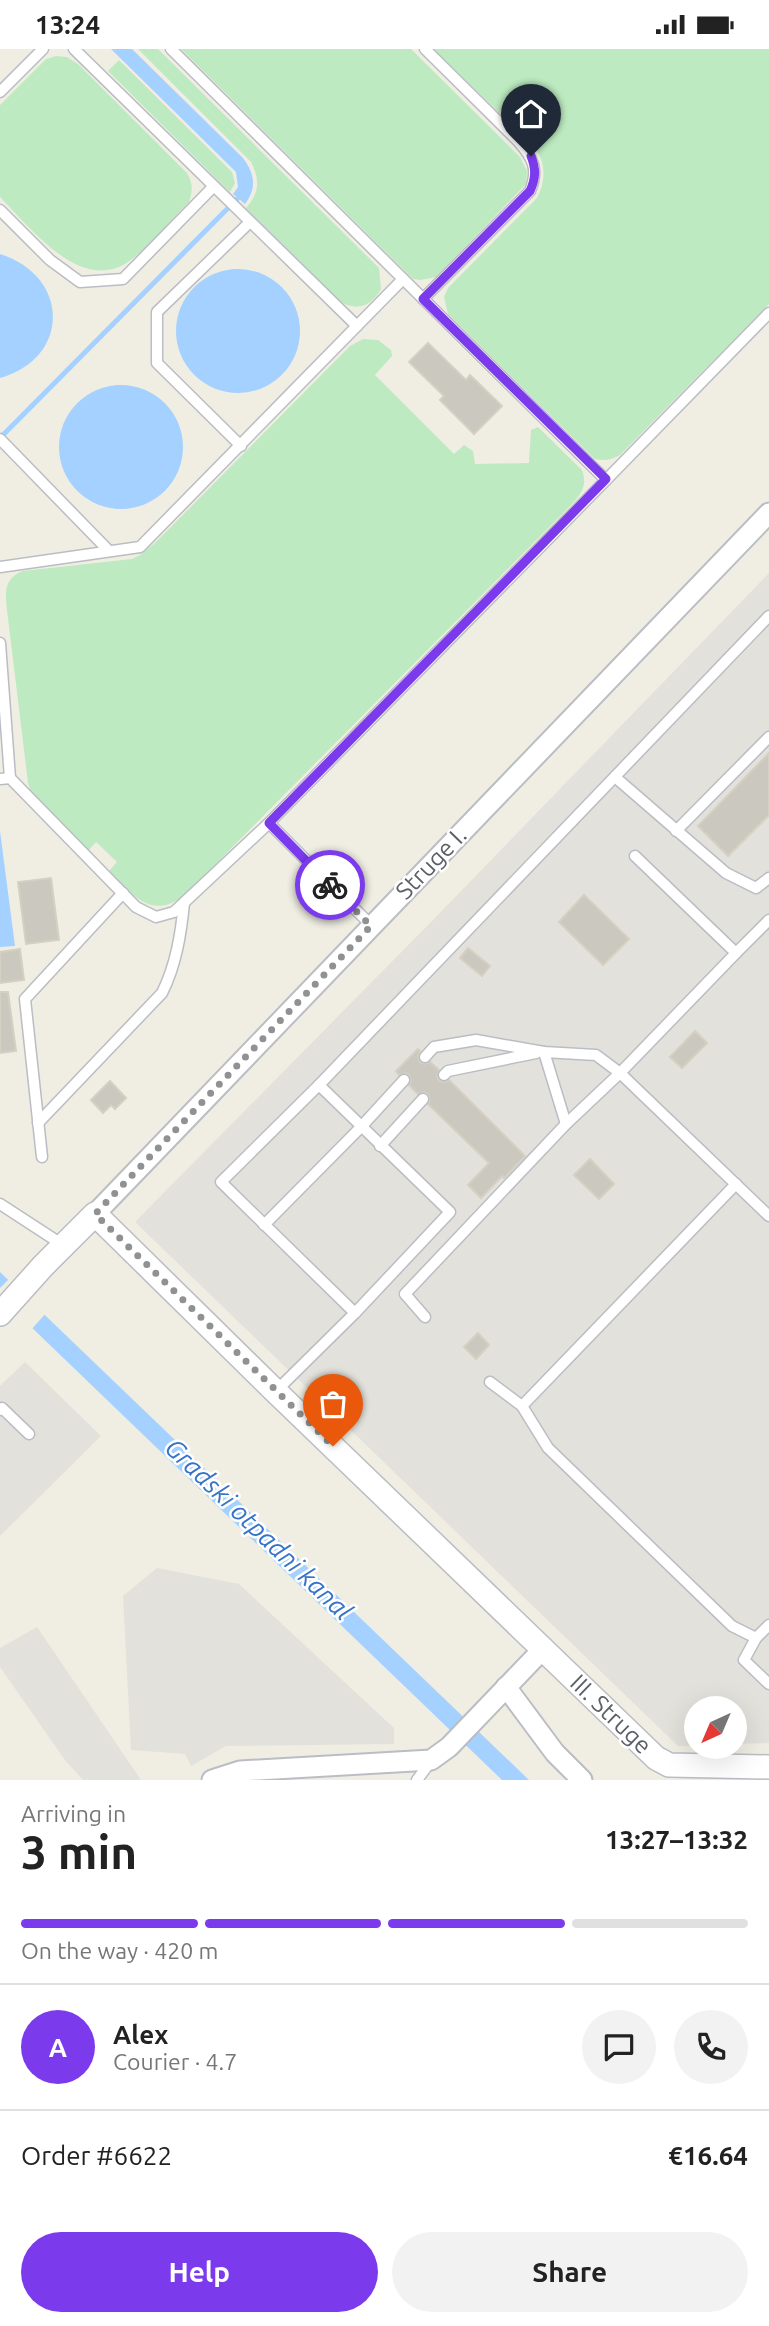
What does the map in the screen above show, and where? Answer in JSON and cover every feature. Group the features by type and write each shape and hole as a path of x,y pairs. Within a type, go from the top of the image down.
{"street":[{"name":"Struge I.","path":"95,1214 769,513"},
{"path":"0,1314 95,1214"},
{"name":"III. Struge","path":"95,1214 656,1758 669,1765 769,1767"},
{"path":"212,1780 240,1771 431,1760 449,1747 543,1649"},
{"path":"506,1687 555,1753 582,1780"}],"lane":[{"path":"0,92 43,49"},
{"path":"74,49 357,326"},
{"path":"171,49 606,479"},
{"path":"423,299 530,191 536,168 531,156 518,141 425,49"},
{"path":"0,211 50,260 80,282 123,279 213,187"},
{"path":"241,446 157,363 157,313 250,222"},
{"path":"0,568 140,547 403,279"},
{"path":"0,643 5,779 136,907 156,916 174,912 269,823 769,313"},
{"path":"3,442 109,551"},
{"path":"355,1313 221,1182 319,1085 769,616"},
{"path":"676,831 769,737"},
{"path":"615,777 726,873 756,888 769,878"},
{"path":"269,823 371,926"},
{"path":"635,856 736,953"},
{"path":"42,1157 25,999 122,893"},
{"path":"38,1123 162,993 171,975 179,944 184,903"},
{"path":"425,1317 405,1294 566,1124 620,1073 769,920"},
{"path":"425,1057 434,1047 476,1040 544,1052 596,1055 620,1073 769,1216"},
{"path":"444,1076 448,1071 544,1052"},
{"path":"544,1052 566,1124"},
{"path":"264,1225 404,1080"},
{"path":"275,1391 355,1313 450,1212 319,1085"},
{"path":"380,1146 423,1099"},
{"path":"522,1406 736,1184"},
{"path":"0,1204 63,1245"},
{"path":"490,1382 522,1406 548,1448 732,1626 756,1638"},
{"path":"0,1411 2,1408 29,1434"},
{"path":"769,1625 756,1638 744,1660 769,1684"},
{"path":"416,1780 431,1760"}],"shaded area":[{"path":"769,573 769,1743 747,1744 747,1696 684,1696 684,1746 678,1746 135,1222"},
{"path":"25,1362 101,1436 0,1536 0,1386"},
{"path":"157,1568 239,1584 394,1728 394,1744 226,1746 191,1766 185,1754 131,1750 123,1596"},
{"path":"37,1627 141,1780 83,1780 65,1760 0,1667 0,1648"}],"green space":[{"path":"138,49 158,49 379,268 381,289 369,303 353,306 341,302 246,208 254,197 257,186 251,162"},
{"path":"181,49 411,49 520,157 527,171 526,184 436,277 413,279"},
{"path":"434,49 769,49 769,304 617,457 608,460 595,459 448,314 444,297 448,288 537,198 544,172 535,148"},
{"path":"67,57 78,64 187,173 191,184 189,202 140,253 114,269 95,270 77,265 59,254 42,241 0,197 0,105 46,59"},
{"path":"119,60 232,172 235,183 230,192 108,71"},
{"path":"363,339 378,340 391,350 392,356 375,375 454,454 464,445 473,451 475,464 529,463 531,430 538,427 582,470 584,479 580,495 185,895 162,906 143,902 109,871 117,862 96,842 88,851 31,793 7,610 7,586 12,578 23,571 132,559 140,555 350,346"}],"water":[{"path":"111,49 132,49 243,158 253,181 245,204 233,194 238,187 236,172"},
{"path":"0,254 23,265 40,280 49,298 53,317 50,336 40,353 23,368 0,378"},
{"path":"238,269 262,274 282,287 295,307 300,331 295,355 282,375 262,388 238,393 214,388 194,375 181,355 176,331 181,307 194,287 214,274"},
{"path":"121,385 145,390 165,403 178,423 183,447 178,471 165,491 145,504 121,509 97,504 77,491 64,471 59,447 64,423 77,403 97,390"},
{"path":"0,831 15,946 0,947"},
{"name":"Gradski otpadni kanal","path":"0,1272 529,1780 502,1780 0,1297"}],"pier":[{"path":"11,1277 47,1312 30,1331 0,1302 0,1288"}],"building":[{"path":"428,343 466,380 470,375 502,406 474,434 440,400 444,396 409,362"},
{"path":"769,753 769,815 728,856 698,826"},
{"path":"51,878 59,940 26,944 18,882"},
{"path":"584,895 629,939 603,965 559,922"},
{"path":"468,948 490,966 482,976 460,958"},
{"path":"20,949 24,980 0,983 0,952"},
{"path":"0,992 8,992 16,1051 0,1053"},
{"path":"695,1031 707,1043 682,1068 670,1057"},
{"path":"418,1049 420,1062 430,1062 439,1070 439,1081 449,1080 525,1156 481,1198 468,1185 489,1163 428,1104 428,1094 418,1094 409,1085 409,1075 399,1075 396,1071"},
{"path":"110,1081 126,1098 115,1109 111,1105 103,1113 91,1100"},
{"path":"590,1159 614,1184 599,1199 574,1175"},
{"path":"478,1333 489,1345 476,1359 464,1347"}],"waterway":[{"path":"0,438 242,194"}],"way so far":[{"path":"330,885 371,926 95,1214 333,1446"}],"route":[{"path":"330,885 269,823 606,479 423,299 530,191 536,168 531,156"}]}
